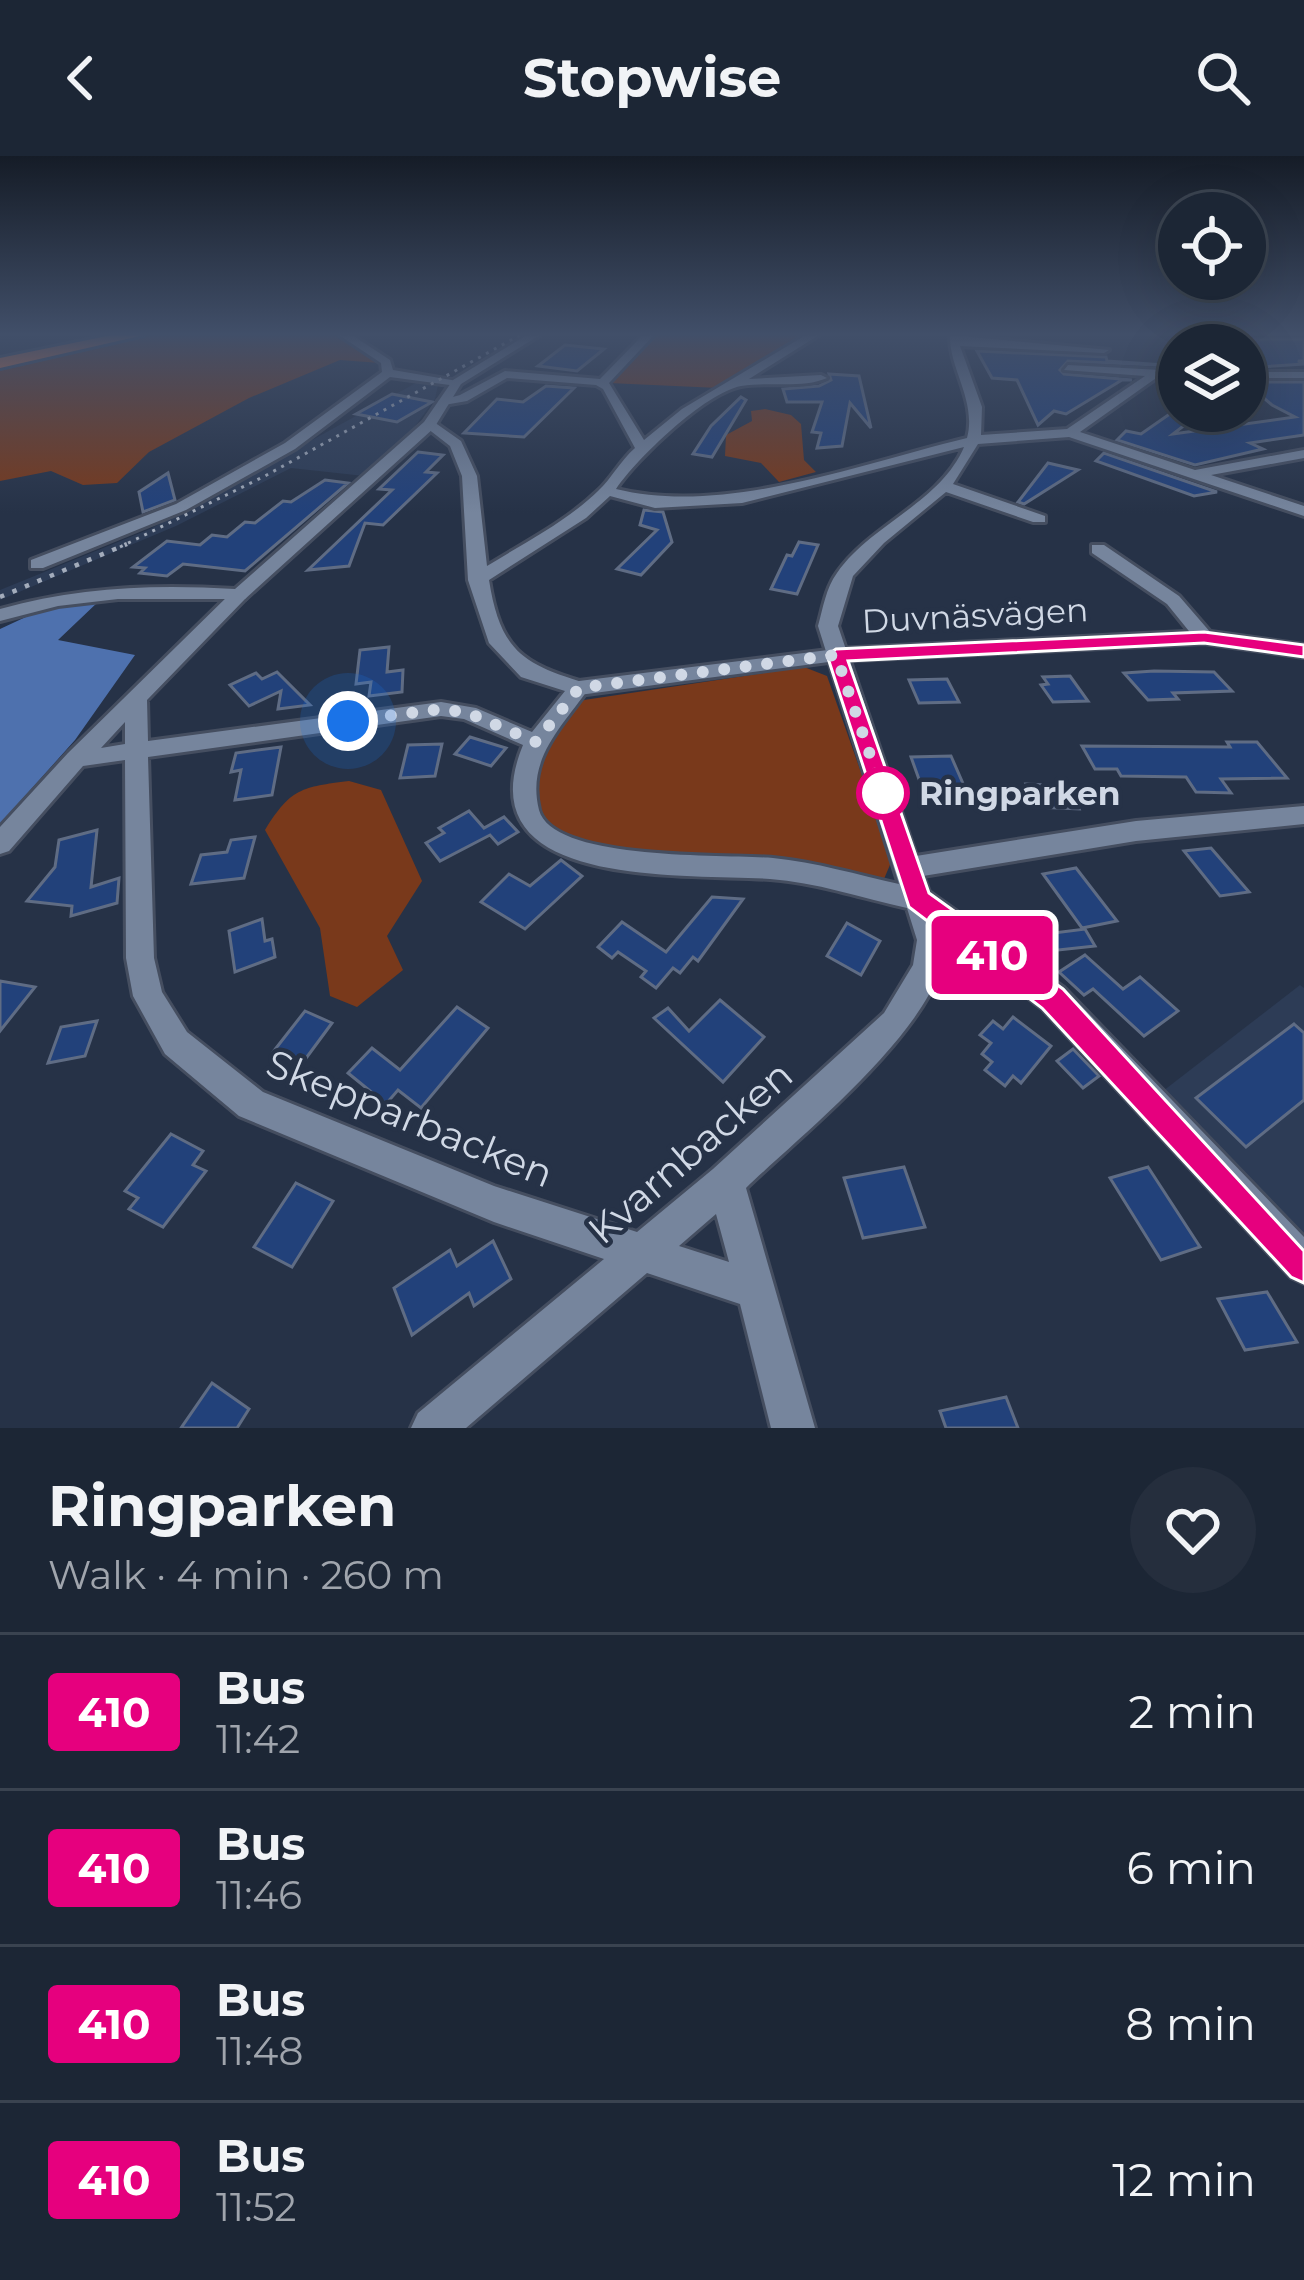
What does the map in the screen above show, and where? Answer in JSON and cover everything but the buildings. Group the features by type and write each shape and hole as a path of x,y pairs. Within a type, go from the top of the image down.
{"street":[{"path":"37,564 181,507 290,446 360,394"},
{"path":"0,844 76,759 239,595 429,425 449,394"},
{"path":"444,401 469,394"},
{"path":"613,394 642,448"},
{"path":"477,580 580,514 607,491 642,448 719,394"},
{"path":"974,394 974,440"},
{"path":"1070,433 1126,394"},
{"path":"429,425 449,434 465,462 478,531 477,580 484,618 505,648 539,679 579,688 536,742 526,766 527,813 539,831 560,843 628,863 776,869 913,884 1136,831 1304,815"},
{"path":"607,491 679,506 742,498 974,440 1070,433 1304,511"},
{"name":"Kvarnbacken","path":"433,1428 726,1182 895,1023 917,991 928,965 931,940 828,626 842,578 866,548 943,486 974,440"},
{"path":"1200,473 1304,454"},
{"path":"943,486 1039,519"},
{"path":"1098,549 1172,601 1204,637"},
{"path":"0,615 112,594 239,595"},
{"name":"Duvnäsvägen","path":"579,688 836,655 1204,637 1304,651"},
{"name":"Skepparbacken","path":"136,699 140,958 148,996 176,1043 251,1104 494,1204 755,1289"},
{"path":"76,759 441,709 468,713 536,742"},
{"path":"913,884 1052,998 1304,1264"},
{"path":"726,1182 793,1428"}],"shaded area":[{"path":"0,394 258,394 149,452 117,483 83,485 51,471 0,481"},
{"path":"395,394 436,394 410,433 364,476 291,468 176,526 0,600 0,590 150,529"},
{"path":"751,411 791,415 801,424 804,460 816,472 779,482 761,463 725,456 726,435 752,421"},
{"name":"Ringparken","path":"804,667 827,676 892,860 884,879 863,880 778,863 776,856 675,853 671,860 613,851 561,830 532,805 553,734 584,700"},
{"path":"349,781 381,790 422,881 387,936 403,970 357,1007 330,996 320,928 265,830 282,805 299,792"},
{"path":"1300,985 1304,988 1304,1239 1163,1091"}],"water":[{"path":"99,601 58,640 135,655 75,740 0,824 0,629 58,602"}],"railway":[{"path":"121,546 265,476 413,394"},
{"path":"121,546 127,544"},
{"path":"0,597 121,546"}],"bus line":[{"name":"410","path":"1304,651 1204,637 836,655 918,899 1052,998 1304,1264"}],"place":[{"name":"Ringparken","path":"883,793"}],"route":[{"path":"348,721 441,709 468,713 536,742 579,688 836,655 883,793"}]}
